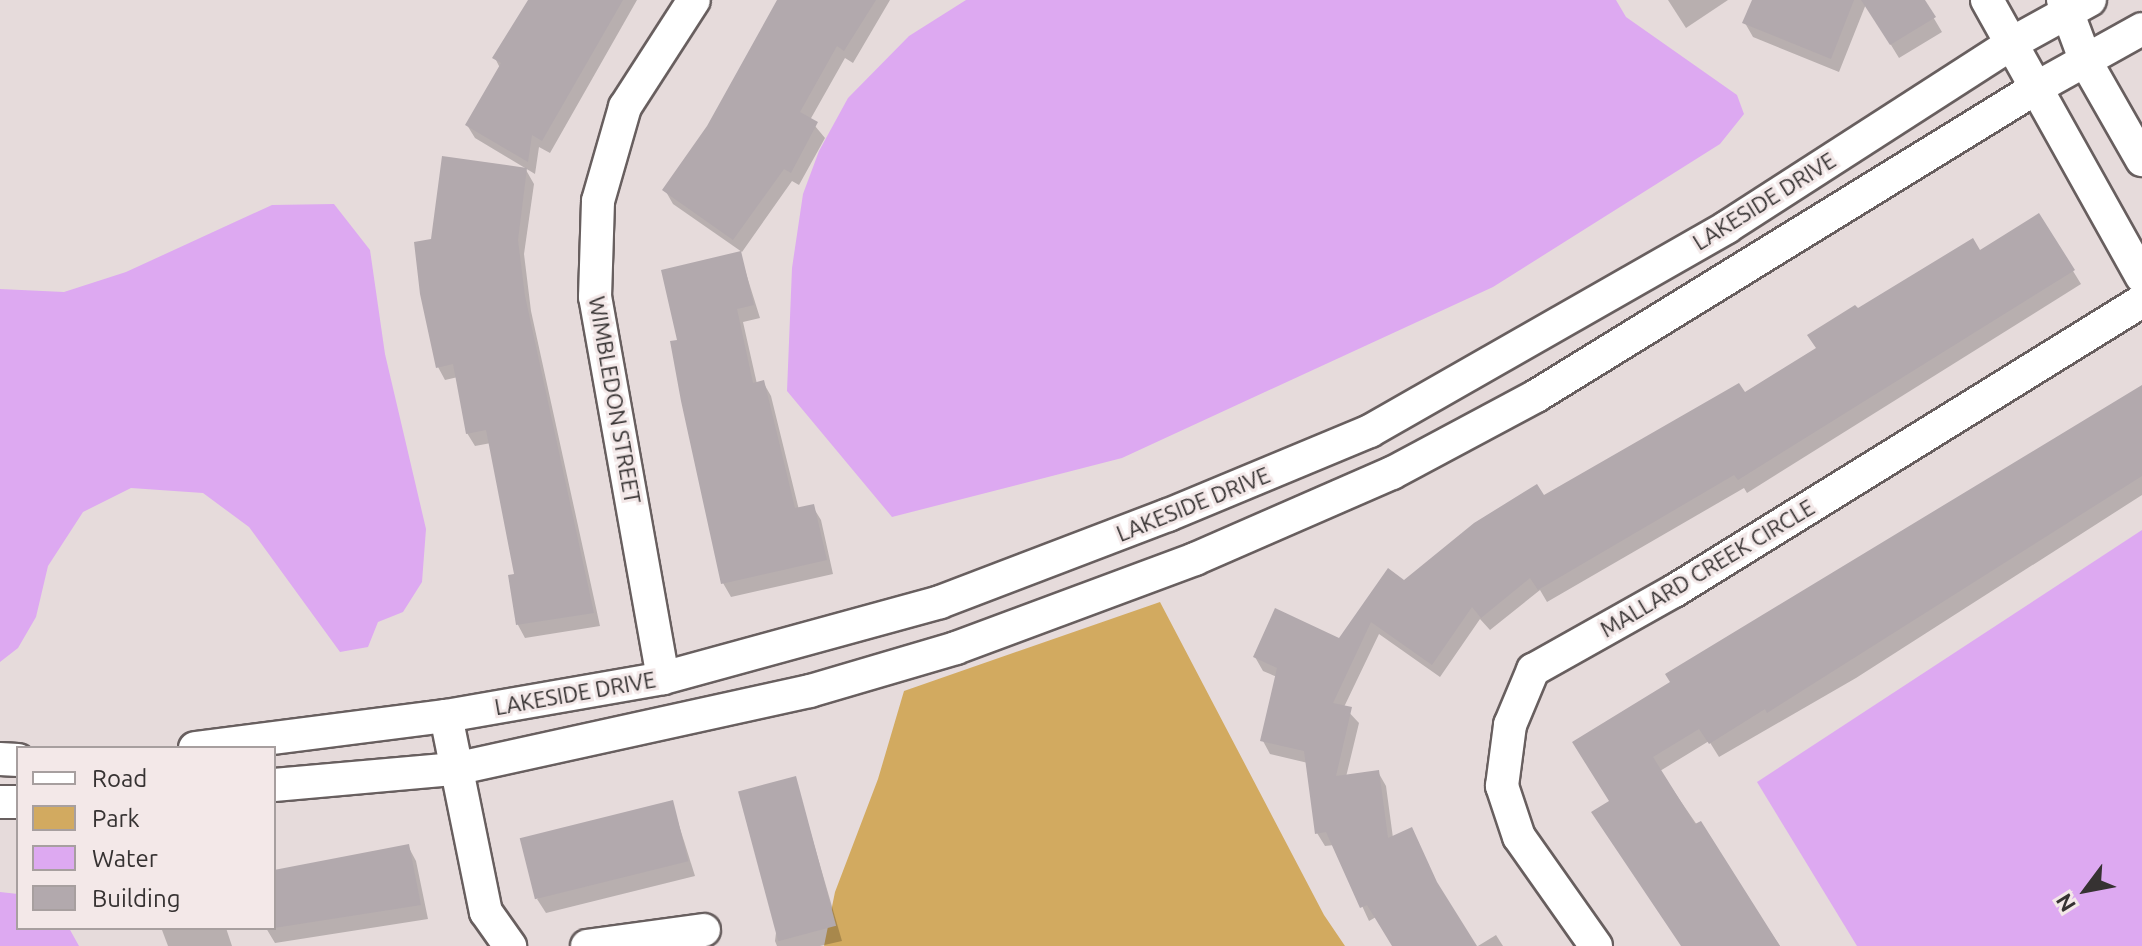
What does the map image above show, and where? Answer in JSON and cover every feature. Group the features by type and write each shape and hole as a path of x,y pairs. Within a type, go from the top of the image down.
{"street":[{"name":"WIMBLEDON STREET","path":"663,678 595,297 598,201 625,107 694,0"},
{"path":"1987,0 2142,277"},
{"name":"LAKESIDE DRIVE","path":"211,746 446,716 663,678 940,602 1370,431 1727,227 2075,4"},
{"path":"2075,4 2086,62 2142,160"},
{"path":"276,785 455,769 810,691 956,648 1195,559 1392,473 1536,396 2036,88 2142,29"},
{"name":"MALLARD CREEK CIRCLE","path":"1596,946 1519,837 1502,786 1510,725 1533,670 1674,591 2142,301"},
{"path":"446,716 486,912 510,946"},
{"path":"587,946 704,930"}],"green space":[{"path":"1160,602 1324,915 1345,946 824,946 835,892 878,779 904,691"}],"water":[{"path":"966,0 1616,0 1626,17 1737,95 1744,114 1720,144 1493,287 1122,458 892,517 787,391 792,268 803,194 819,151 848,98 909,36"},
{"path":"334,204 370,250 385,354 426,529 422,582 403,612 378,622 368,647 340,652 249,527 203,493 131,488 83,512 48,566 36,617 18,648 0,662 0,289 64,292 126,272 272,205"},
{"path":"2142,530 2142,946 1857,946 1757,782"},
{"path":"0,892 16,894 16,930 70,930 79,946 0,946"}],"building":[{"path":"528,0 623,0 542,141 532,135 528,162 465,125 501,63 492,58"},
{"path":"777,0 876,0 844,51 837,46 800,112 818,122 791,173 784,169 733,240 662,190 707,126"},
{"path":"1752,0 1854,0 1831,59 1742,23"},
{"path":"1861,0 1925,0 1936,17 1890,45"},
{"path":"442,156 527,168 518,240 525,296 594,613 516,625 508,575 514,574 486,430 466,434 453,364 436,368 420,294 414,242 431,239"},
{"path":"2039,213 2075,270 1738,480 1734,475 1538,590 1530,578 1481,618 1472,607 1432,665 1371,622 1333,703 1352,707 1336,776 1379,770 1388,838 1412,827 1437,882 1477,946 1392,946 1367,905 1360,908 1326,832 1315,834 1304,751 1260,741 1277,668 1253,657 1275,608 1339,638 1388,568 1404,580 1474,523 1537,484 1544,495 1739,383 1745,392 1816,348 1807,335 1855,305 1858,308 1973,238 1980,250"},
{"path":"741,251 754,305 737,309 753,383 764,380 795,508 814,504 827,560 721,584 681,401 670,341 677,340 661,270"},
{"path":"2142,385 2142,476 1767,713 1765,709 1709,744 1699,729 1653,757 1695,824 1701,821 1780,946 1681,946 1591,812 1609,801 1572,742 1670,682 1665,674"},
{"path":"796,776 836,926 778,941 738,792"},
{"path":"673,800 688,861 535,899 520,838"},
{"path":"409,844 421,905 276,928 276,870"}]}
